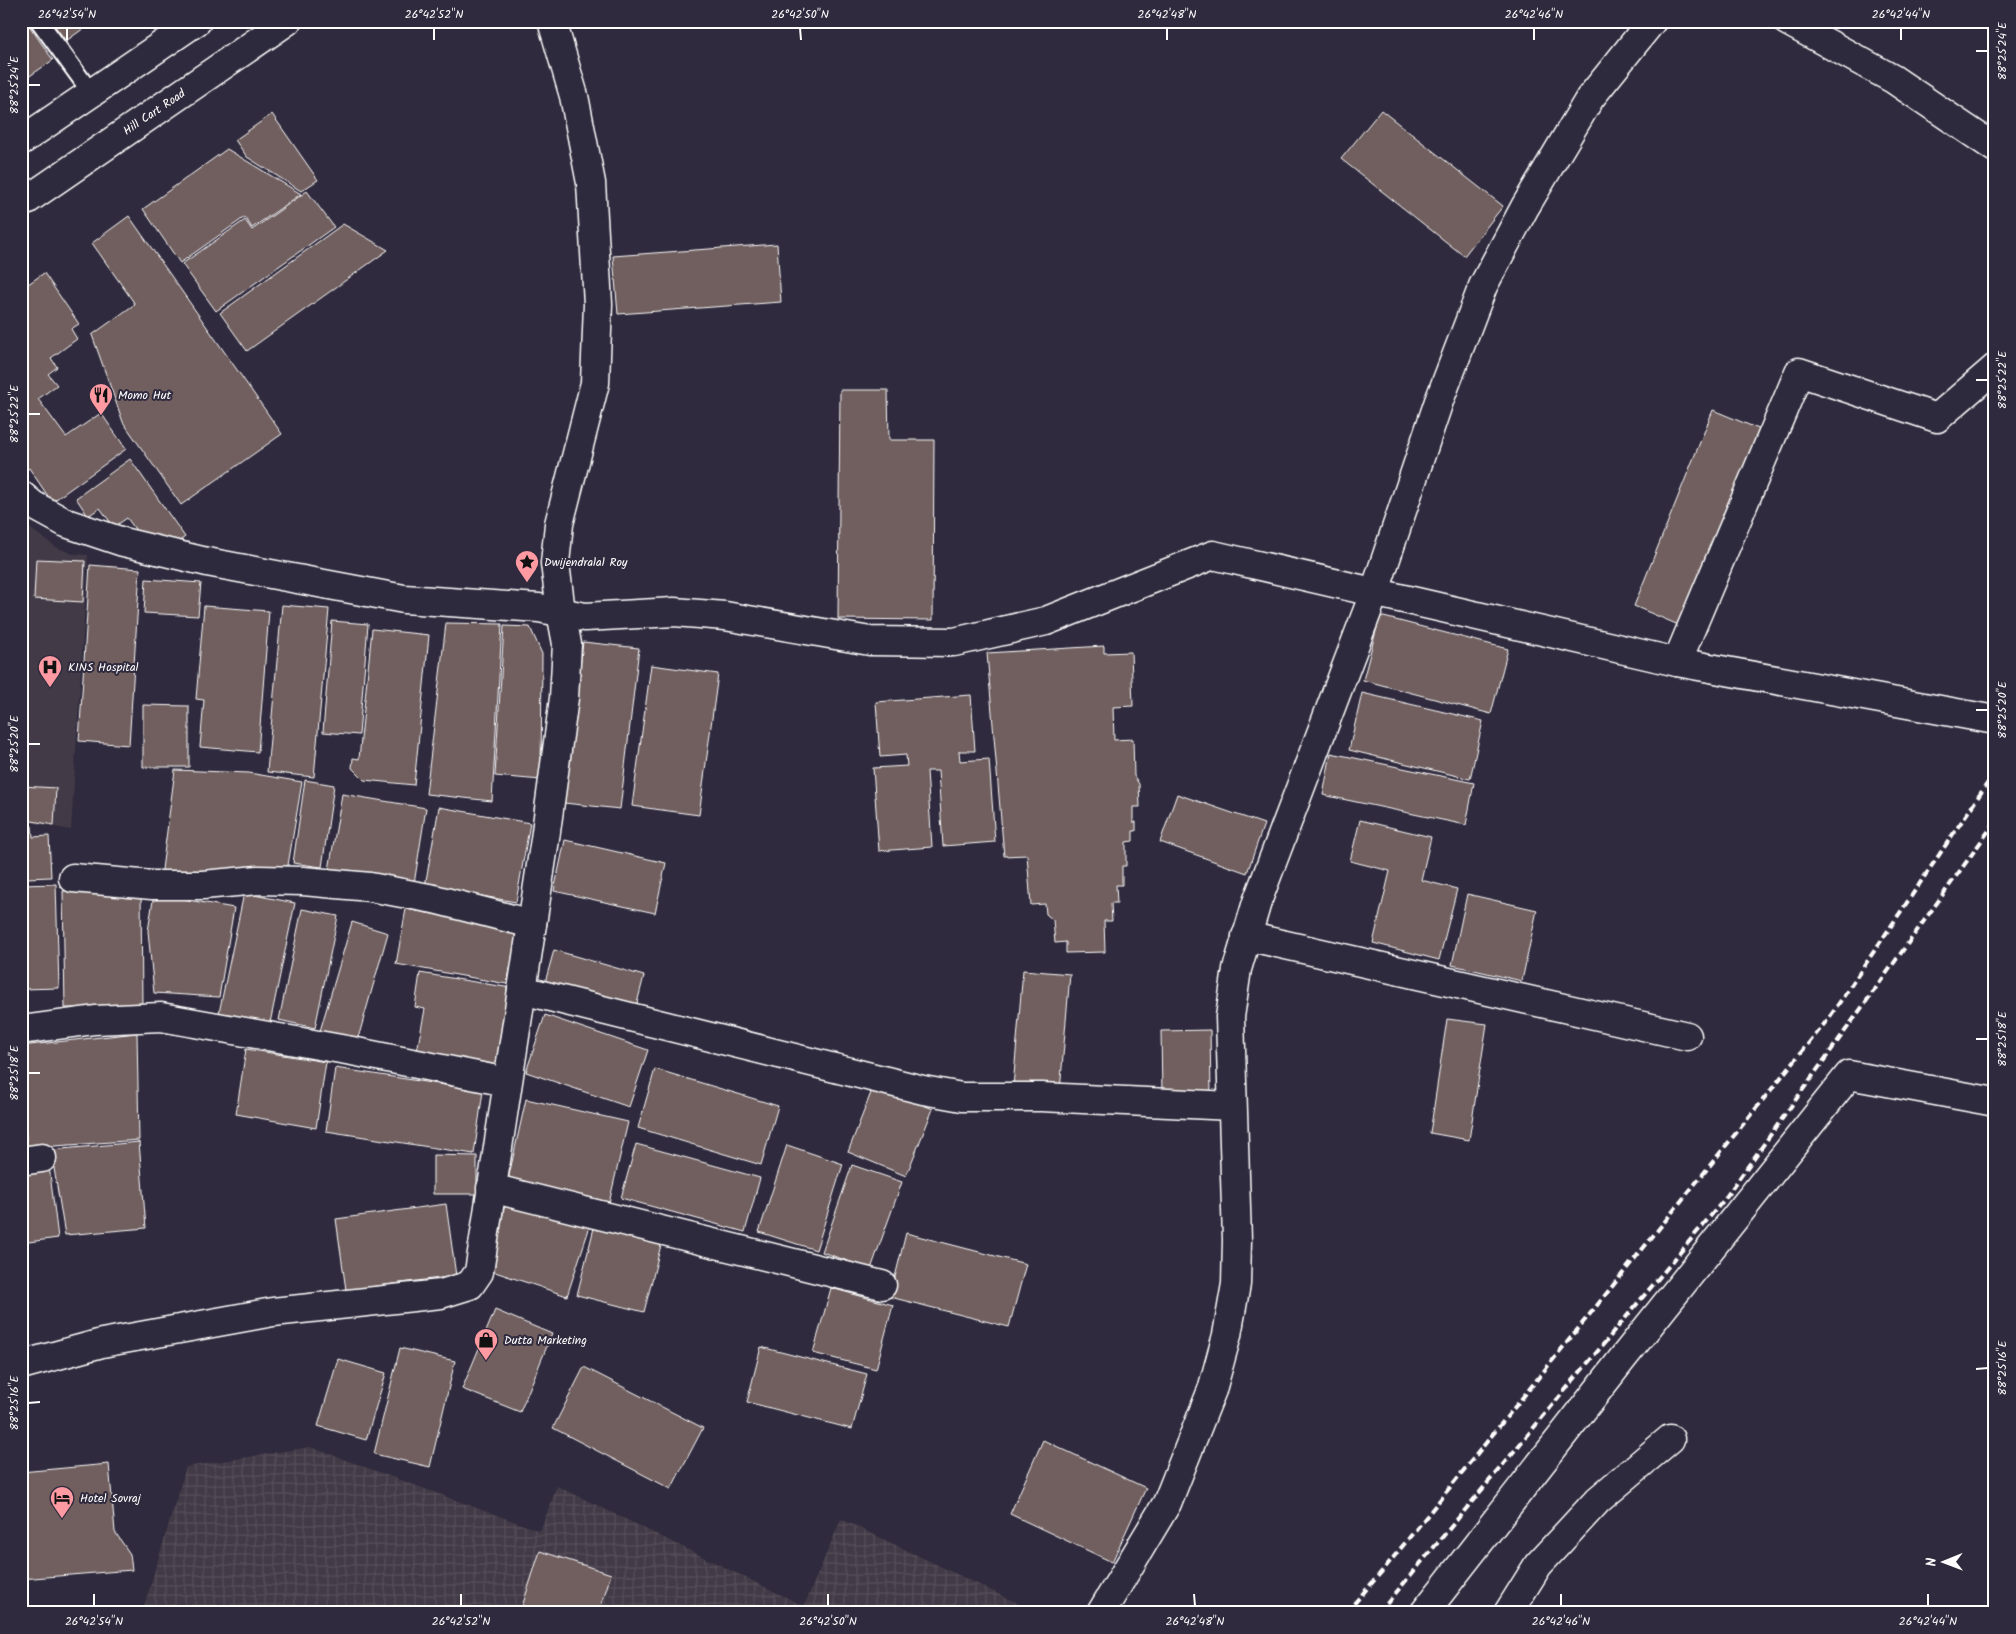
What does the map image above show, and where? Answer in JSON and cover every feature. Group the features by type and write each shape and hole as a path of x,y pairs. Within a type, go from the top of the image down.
{"street":[{"path":"21,142 197,21"},
{"name":"Hill Cart Road","path":"21,204 287,21"},
{"path":"21,1365 102,1343 273,1312 441,1294 470,1285 479,1272 564,698 567,644 555,563 559,524 594,383 598,304 591,183 574,96 552,21"},
{"path":"1101,1613 1167,1503 1212,1390 1227,1335 1236,1284 1237,1240 1230,1017 1237,970 1257,902 1375,591 1439,402 1483,286 1525,207 1590,98 1652,21"},
{"path":"1788,21 1893,79 1995,148"},
{"path":"1677,662 1798,372 1937,418 1995,368"},
{"path":"21,495 33,505 66,523 123,542 207,562 404,599 539,608 585,617 674,612 725,616 870,642 954,642 1046,621 1214,555 1677,662 1995,720"},
{"path":"73,878 152,885 202,885 258,880 304,881 370,887 434,899 532,924"},
{"path":"1246,936 1687,1036"},
{"path":"522,990 923,1090 962,1097 1041,1097 1232,1106"},
{"path":"21,1030 95,1020 161,1017 352,1051 507,1082"},
{"path":"1424,1613 1617,1366 1849,1075 1995,1102"},
{"path":"491,1188 882,1285"},
{"path":"1508,1613 1538,1565 1598,1500 1670,1439"}],"lane":[{"path":"40,21 92,94"}],"shaded area":[{"name":"KINS Hospital","path":"21,522 56,547 73,554 88,555 71,830 21,820"},
{"path":"310,1447 540,1531 557,1486 804,1606 841,1519 1038,1613 142,1613 186,1467"}],"building":[{"path":"21,21 26,21 53,60 21,82"},
{"path":"51,21 94,21 66,41"},
{"path":"1381,110 1503,206 1464,256 1341,159"},
{"path":"272,114 318,180 301,191 247,157 235,140"},
{"path":"227,149 301,194 252,228 245,217 180,263 143,209"},
{"path":"307,191 334,227 216,311 182,264 245,220 252,230"},
{"path":"129,216 282,434 181,505 123,422 92,335 135,304 92,243"},
{"path":"343,224 388,250 247,351 220,313"},
{"path":"777,244 781,302 618,314 613,256"},
{"path":"44,273 79,324 71,329 77,339 51,358 57,367 48,374 57,385 38,399 66,437 101,413 126,449 52,502 29,468 21,473 21,289"},
{"path":"840,390 888,390 889,440 934,440 933,620 838,619"},
{"path":"1713,410 1761,430 1681,626 1634,606"},
{"path":"130,459 185,537 177,543 140,536 127,518 114,527 100,508 88,516 76,498"},
{"path":"36,559 85,561 83,602 34,599"},
{"path":"90,565 140,569 129,745 79,741"},
{"path":"146,579 201,583 198,616 144,613"},
{"path":"282,605 329,609 314,777 267,772"},
{"path":"204,606 269,611 258,752 200,747 204,700 196,699"},
{"path":"1380,616 1508,649 1491,714 1363,680"},
{"path":"332,621 368,624 359,735 323,732"},
{"path":"446,623 502,624 492,801 426,794"},
{"path":"504,626 530,627 542,654 541,780 495,776"},
{"path":"372,629 429,635 414,785 364,780 352,768 353,758 359,759"},
{"path":"583,642 639,648 620,809 564,803"},
{"path":"1104,646 1104,653 1131,652 1133,706 1113,707 1114,740 1133,739 1134,776 1139,784 1140,807 1133,807 1133,822 1136,822 1136,831 1133,831 1133,841 1126,842 1126,866 1122,866 1122,885 1116,885 1117,903 1111,903 1112,921 1104,921 1105,952 1066,953 1066,942 1055,943 1053,920 1046,914 1045,904 1031,905 1027,855 1004,856 987,653"},
{"path":"651,665 718,674 699,815 632,806"},
{"path":"1362,693 1483,721 1470,779 1349,750"},
{"path":"971,695 975,751 959,751 960,761 989,759 995,842 943,846 938,771 927,771 932,847 879,851 873,768 907,766 906,755 880,757 876,702"},
{"path":"143,705 189,706 189,767 143,767"},
{"path":"1331,753 1474,783 1466,825 1323,795"},
{"path":"175,770 249,773 302,782 287,871 161,877"},
{"path":"305,780 334,785 322,867 293,863"},
{"path":"21,786 56,788 54,825 21,819"},
{"path":"342,794 426,808 414,884 329,870"},
{"path":"1177,794 1264,824 1247,873 1160,842"},
{"path":"439,807 530,823 516,902 425,886"},
{"path":"1360,820 1431,837 1421,880 1457,889 1439,960 1373,943 1390,871 1350,861"},
{"path":"21,823 32,826 33,837 49,836 51,877 21,880"},
{"path":"565,840 666,863 655,913 554,891"},
{"path":"56,884 59,988 24,989 21,885"},
{"path":"141,890 142,1008 65,1008 63,891"},
{"path":"244,893 295,903 270,1023 219,1013"},
{"path":"154,894 234,908 219,997 154,993 148,931"},
{"path":"1467,894 1537,910 1522,981 1452,965"},
{"path":"302,909 338,916 315,1028 279,1020"},
{"path":"406,909 518,930 507,984 396,964"},
{"path":"352,922 388,933 357,1042 320,1031"},
{"path":"554,950 644,976 635,1011 544,986"},
{"path":"1023,970 1070,974 1060,1091 1013,1087"},
{"path":"420,973 511,988 499,1065 417,1051 425,1009 415,1007"},
{"path":"545,1015 648,1050 629,1107 526,1072"},
{"path":"1447,1019 1487,1024 1469,1140 1430,1133"},
{"path":"1210,1030 1211,1096 1162,1096 1161,1031"},
{"path":"137,1033 139,1140 27,1148 21,1074 21,1046"},
{"path":"246,1049 326,1062 316,1128 236,1114"},
{"path":"335,1068 483,1091 474,1154 326,1131"},
{"path":"655,1069 778,1106 761,1165 638,1128"},
{"path":"874,1085 933,1109 906,1176 848,1152"},
{"path":"526,1099 628,1122 609,1203 508,1180"},
{"path":"139,1142 146,1228 65,1235 51,1150"},
{"path":"636,1144 760,1178 745,1232 621,1198"},
{"path":"787,1145 843,1164 816,1250 759,1232"},
{"path":"433,1155 477,1156 477,1194 433,1194"},
{"path":"852,1165 902,1182 871,1269 822,1252"},
{"path":"49,1166 58,1238 21,1243 21,1170"},
{"path":"506,1198 591,1223 567,1296 492,1271"},
{"path":"446,1204 456,1276 346,1290 336,1219"},
{"path":"595,1224 662,1241 644,1312 577,1295"},
{"path":"906,1233 1026,1264 1009,1327 890,1297"},
{"path":"831,1288 893,1305 876,1369 813,1353"},
{"path":"495,1310 552,1334 520,1412 462,1389"},
{"path":"761,1347 867,1374 852,1429 747,1402"},
{"path":"400,1348 455,1361 430,1467 374,1454"},
{"path":"338,1359 386,1373 366,1440 318,1426"},
{"path":"584,1367 703,1428 671,1489 553,1428"},
{"path":"1043,1440 1146,1488 1112,1562 1010,1514"},
{"path":"109,1464 115,1532 130,1554 132,1570 21,1579 21,1472"},
{"path":"540,1551 611,1574 599,1613 520,1613"}],"railway":[{"path":"1346,1613 1384,1569 1829,1018 1995,772"},
{"path":"1379,1613 1723,1201 1995,822"}],"place":[{"name":"Momo Hut","path":"101,416"},
{"name":"Dwijendralal Roy","path":"527,583"},
{"name":"KINS Hospital","path":"50,688"},
{"name":"Dutta Marketing","path":"486,1361"},
{"name":"Hotel Sovraj","path":"62,1519"}]}
